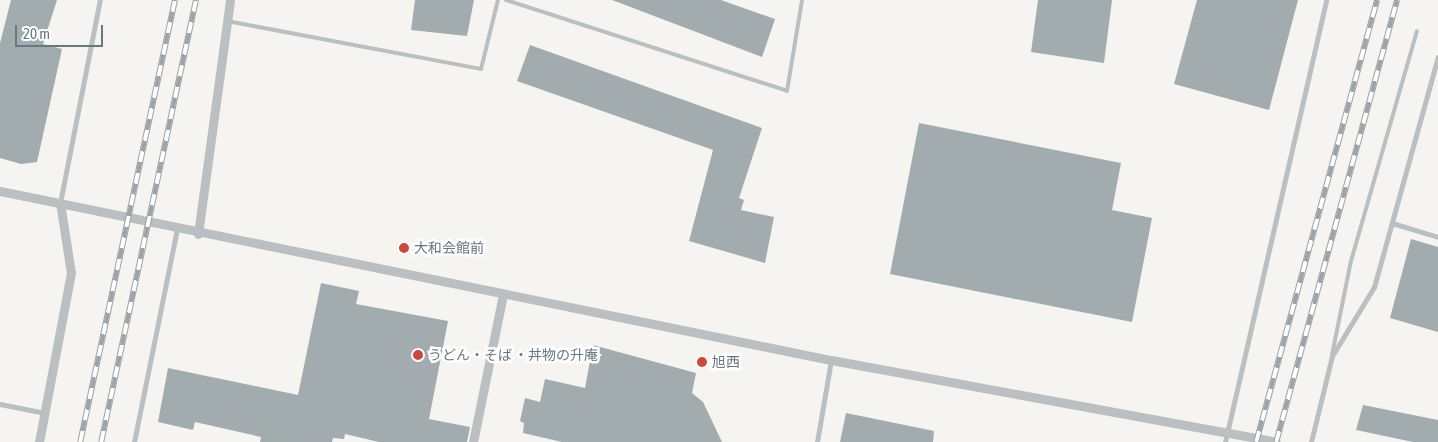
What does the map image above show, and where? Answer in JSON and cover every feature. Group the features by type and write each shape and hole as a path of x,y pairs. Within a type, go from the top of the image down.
{"street":[{"path":"39,442 71,273 60,203 100,0"},
{"path":"198,234 225,21 230,0"},
{"path":"1227,438 1326,0"},
{"path":"1311,442 1332,356 1374,287 1438,57"},
{"path":"0,191 198,234 1227,438 1276,442"},
{"path":"1392,223 1438,237"},
{"path":"134,442 177,228"},
{"path":"473,442 503,295"},
{"path":"817,442 831,360"},
{"path":"0,404 45,413"}],"lane":[{"path":"225,21 481,69 498,0"},
{"path":"506,0 787,91 802,0"},
{"path":"1332,356 1352,261 1417,31"}],"building":[{"path":"11,0 57,0 43,44 62,49 37,162 21,164 0,158 0,43"},
{"path":"415,0 474,0 467,36 411,30"},
{"path":"612,0 721,0 775,19 762,57"},
{"path":"1038,0 1112,0 1104,63 1031,52"},
{"path":"1197,0 1298,0 1269,110 1174,84"},
{"path":"530,45 762,128 739,198 744,200 741,210 774,217 765,263 689,241 713,150 517,81"},
{"path":"919,123 1121,163 1112,210 1152,218 1132,322 890,274"},
{"path":"1411,239 1438,247 1438,332 1390,318"},
{"path":"321,283 359,291 356,304 448,321 429,419 470,427 467,442 379,442 345,434 344,439 333,438 332,442 260,442 261,437 195,422 193,430 158,422 168,368 298,395"},
{"path":"593,345 696,373 692,393 703,402 722,442 562,442 523,433 524,423 520,421 525,398 540,402 545,379 585,388"},
{"path":"1363,405 1438,420 1438,442 1413,442 1356,430"},
{"path":"846,413 934,431 933,442 840,442"}],"railway":[{"path":"80,442 175,0"},
{"path":"101,442 196,0"},
{"path":"1256,442 1377,0"},
{"path":"1276,442 1397,0"}],"place":[{"name":"大和会館前","path":"404,248"},
{"name":"うどん・そば ・丼物の升庵","path":"418,355"},
{"name":"旭西","path":"702,362"}]}
